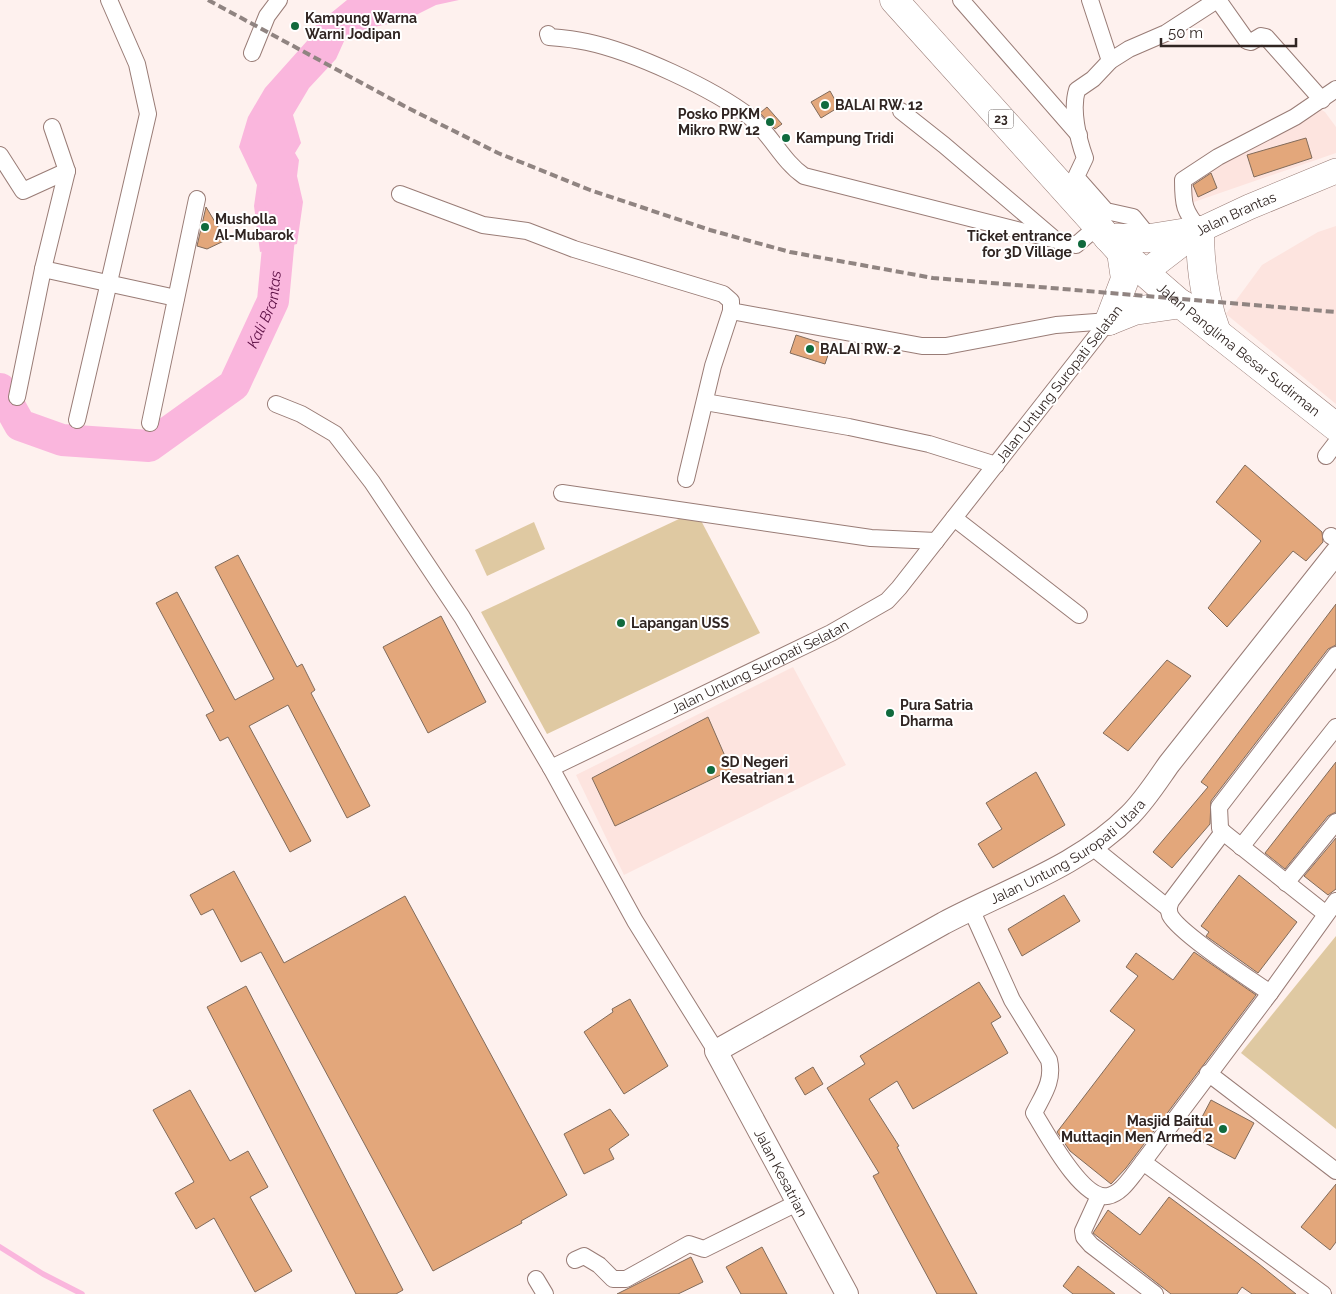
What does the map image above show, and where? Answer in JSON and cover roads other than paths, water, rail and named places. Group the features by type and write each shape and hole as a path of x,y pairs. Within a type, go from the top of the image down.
{"highway":[{"name":"23","path":"894,0 1109,238 1144,272"},
{"path":"1109,321 1125,279 1109,238 1150,238 1200,230 1202,278 1209,312 1217,333"},
{"name":"Jalan Panglima Besar Sudirman","path":"1144,272 1217,333 1336,427"},
{"path":"1109,321 1134,311 1182,304"}],"main road":[{"name":"Jalan Brantas","path":"1144,272 1200,230 1336,171"}],"street":[{"path":"77,420 148,114 137,64 109,0"},
{"path":"252,53 267,16 279,0"},
{"path":"961,0 1079,135"},
{"path":"1090,0 1110,61"},
{"path":"1150,238 1133,217 1106,211 1076,177 1085,158 1079,135 1075,102 1077,90 1093,79 1110,61 1129,49 1166,33 1218,0 1247,41 1251,42 1261,36 1266,37 1332,94 1273,129 1218,157 1184,180 1183,203 1187,214 1200,230"},
{"path":"548,34 549,37 590,42 627,55 676,75 723,99 751,118 770,137 792,168 804,176 1076,245 1109,238"},
{"path":"901,111 1056,240"},
{"path":"16,397 43,269 67,171 52,127"},
{"path":"3,163 23,190 67,171"},
{"path":"400,194 483,225 527,231 574,249 722,294 731,301 731,311 713,366 686,479"},
{"path":"150,423 196,199"},
{"path":"43,269 176,298"},
{"name":"Jalan Untung Suropati Selatan","path":"551,768 823,637 887,601 1109,321 1144,272"},
{"path":"731,311 826,330 934,346 946,346 1056,325 1109,321"},
{"path":"705,402 849,426 929,444 996,465"},
{"path":"276,404 326,427 345,445 372,482 462,617 551,768 635,920 716,1051"},
{"path":"1326,456 1336,443"},
{"path":"562,493 871,538 936,541"},
{"path":"954,518 1079,615"},
{"name":"Jalan Untung Suropati Utara","path":"716,1051 971,909 1047,872 1091,846 1130,816 1334,543"},
{"path":"1326,914 1222,832 1220,828 1219,807 1336,655"},
{"path":"1242,847 1336,727"},
{"path":"1286,883 1336,822"},
{"path":"1222,832 1171,900 1168,908 1170,916 1183,930 1270,993"},
{"path":"1091,846 1168,908"},
{"path":"971,909 1012,1000 1049,1060 1052,1071 1050,1083 1034,1113 1063,1159 1087,1189 1099,1196 1114,1194 1126,1184 1270,993 1336,901"},
{"name":"Jalan Kesatrian","path":"716,1051 847,1294"},
{"path":"1208,1073 1336,1171"},
{"path":"1143,1162 1323,1294"},
{"path":"1099,1196 1083,1231 1084,1237 1091,1246 1155,1294"},
{"path":"575,1260 584,1256 606,1271 613,1279 626,1279 689,1244 704,1249 797,1203"},
{"path":"536,1279 545,1294"}],"waterway":[{"name":"Kali Brantas","path":"0,389 20,425 62,440 149,446 234,385 273,301 282,205"},
{"path":"0,1247 43,1274 82,1294"}],"railway":[{"path":"208,0 408,108 498,153 590,190 710,230 790,252 933,278 1336,312"}],"place":[{"name":"Kampung Warna Warni Jodipan","path":"295,26"},
{"name":"BALAI RW. 12","path":"825,105"},
{"name":"Posko PPKM Mikro RW 12","path":"770,122"},
{"name":"Kampung Tridi","path":"786,138"},
{"name":"Musholla Al-Mubarok","path":"205,227"},
{"name":"Ticket entrance for 3D Village","path":"1082,244"},
{"name":"BALAI RW. 2","path":"810,349"},
{"name":"Lapangan USS","path":"621,623"},
{"name":"Pura Satria Dharma","path":"890,713"},
{"name":"SD Negeri Kesatrian 1","path":"711,770"},
{"name":"Masjid Baitul Muttaqin Men Armed 2","path":"1223,1129"}]}
